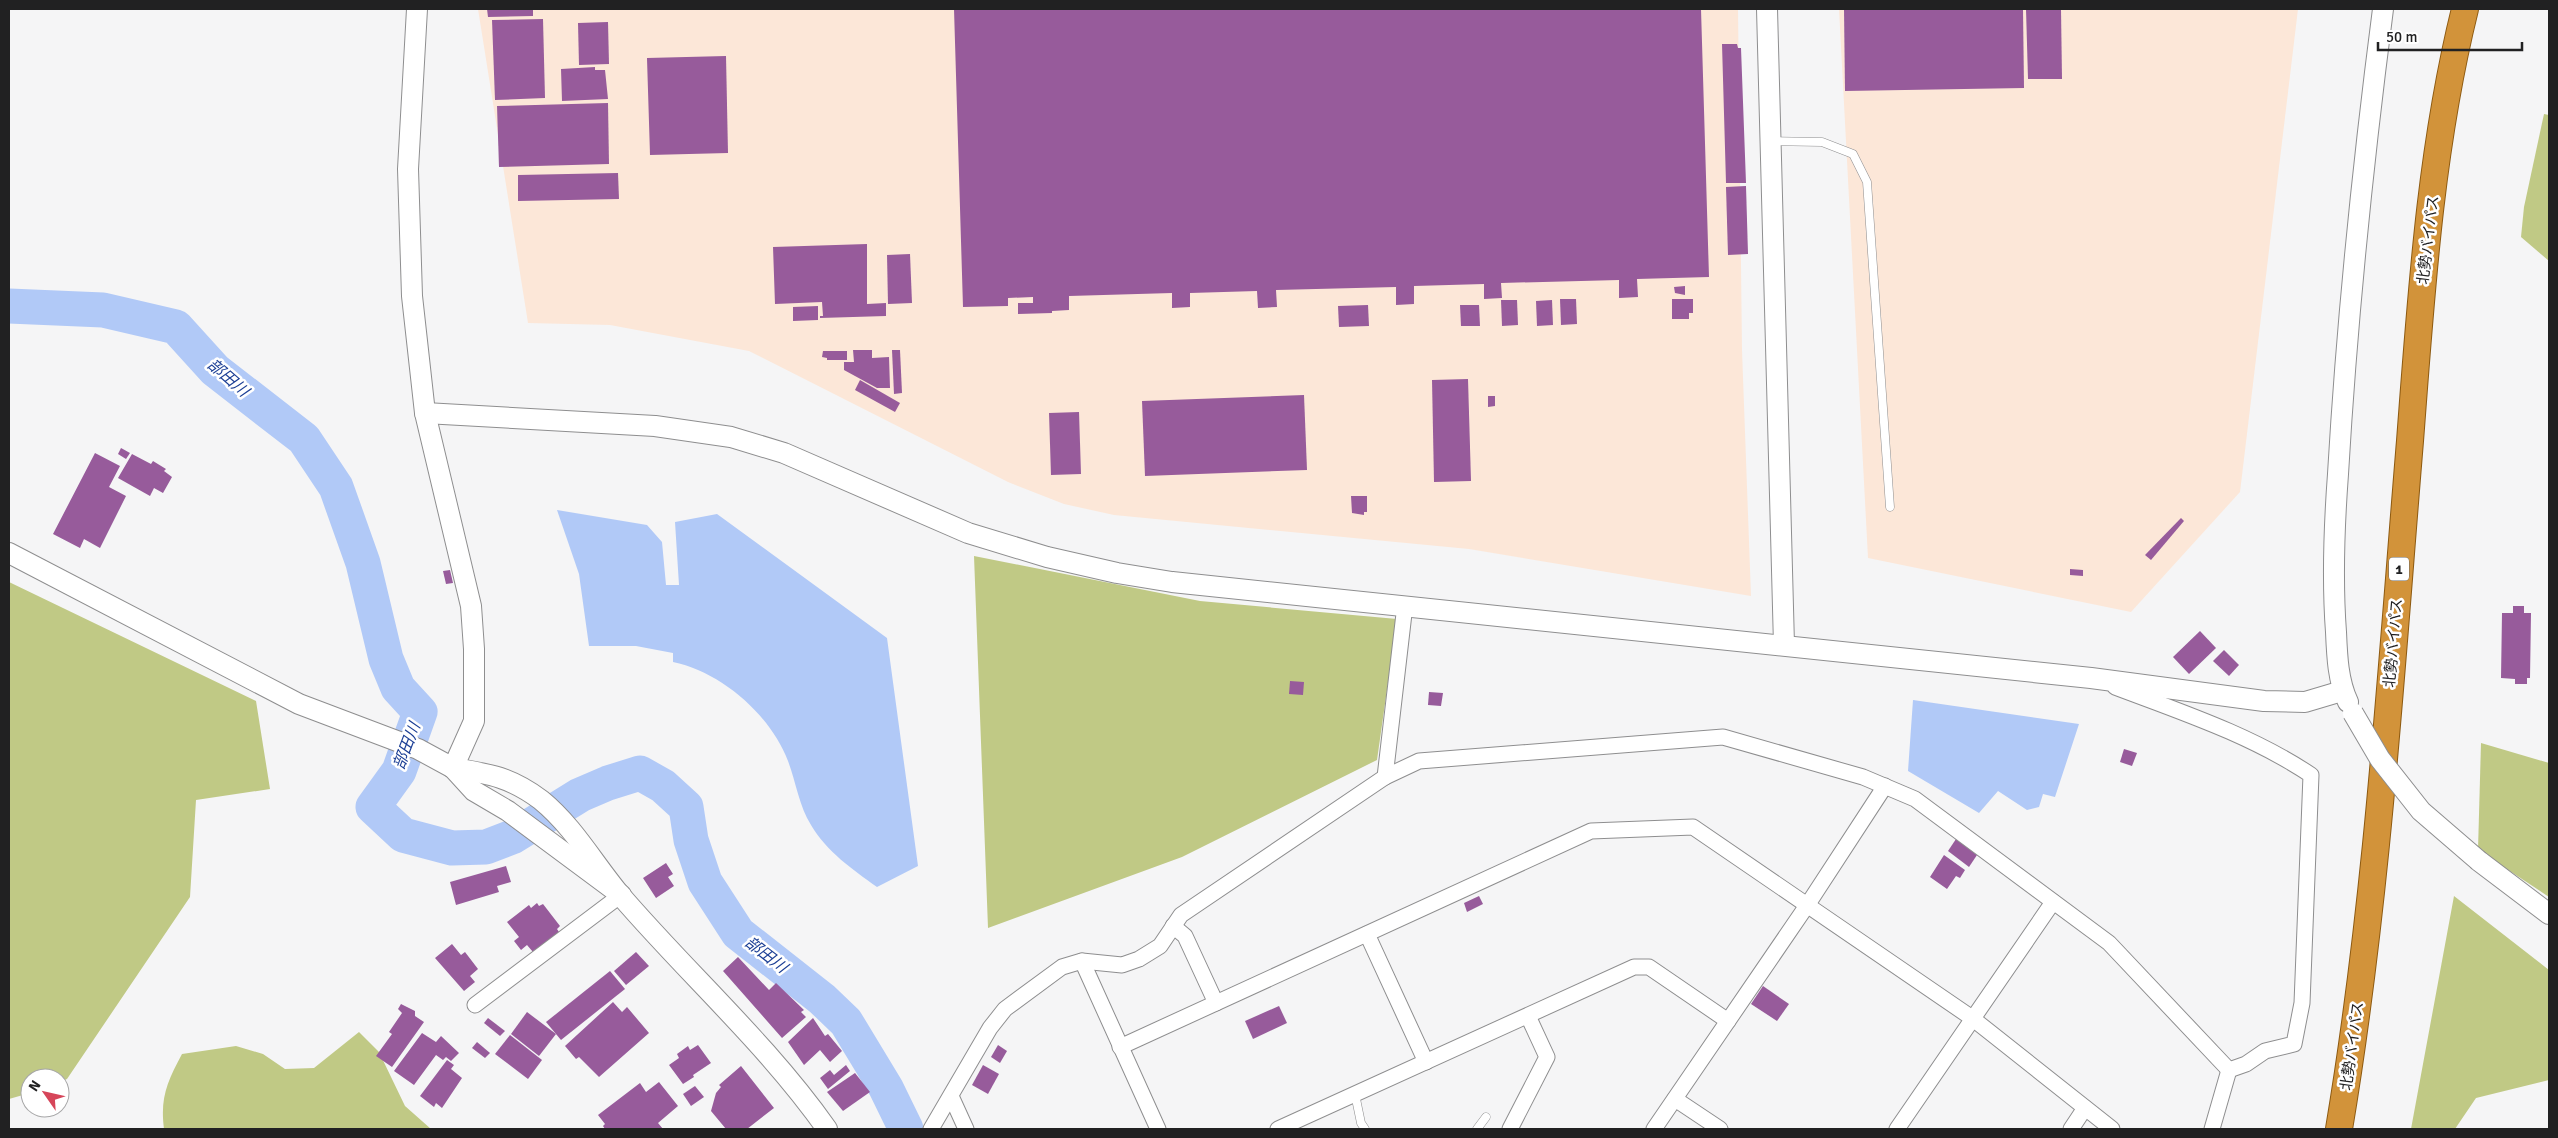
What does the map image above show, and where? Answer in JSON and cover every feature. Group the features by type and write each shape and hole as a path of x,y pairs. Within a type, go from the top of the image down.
{"highway":[{"name":"北勢バイパス","path":"2339,1129 2352,1051 2372,896 2422,287 2439,148 2465,9"}],"street":[{"path":"417,9 408,169 412,296 425,413 471,606 475,686 474,721 453,768"},
{"path":"1767,9 1784,645"},
{"path":"2383,9 2346,353 2333,547 2337,652 2342,691 2380,760 2421,811 2479,861 2549,914"},
{"path":"425,413 654,426 730,437 793,457 968,533 1047,557 1117,573 1172,582 2091,678 2264,701 2305,702 2342,691"},
{"path":"9,553 299,704 418,749 453,768 474,791 508,811 621,895"},
{"path":"1385,777 1405,605"},
{"path":"2091,678 2216,725 2293,763 2311,775 2302,1003 2294,1044 2266,1051 2246,1064 2229,1070"},
{"path":"930,1129 990,1028 1005,1010 1062,967 1082,961 1122,965 1139,959 1160,946 1181,914 1385,777 1419,761 1723,737 1863,777 1916,798 2109,943 2229,1070"},
{"path":"453,768 496,774 540,800 567,824 621,895 738,1020 802,1094 827,1129"},
{"path":"1654,1129 1808,904 1885,786"},
{"path":"1120,1047 1591,831 1693,827 1972,1018 2112,1129"},
{"path":"474,1005 621,895"},
{"path":"1897,1129 2052,902"},
{"path":"1173,926 1185,936 1216,1003"},
{"path":"1367,934 1426,1062"},
{"path":"1082,961 1158,1129"},
{"path":"1278,1129 1634,967 1649,967 1728,1021"},
{"path":"1510,1129 1547,1057 1528,1016"},
{"path":"2212,1129 2229,1070"},
{"path":"951,1096 966,1129"},
{"path":"1675,1099 1720,1129"},
{"path":"2071,1129 2085,1108"}],"lane":[{"path":"1771,141 1822,142 1853,154 1867,182 1890,508"},
{"path":"1355,1094 1361,1123 1365,1129"},
{"path":"1478,1129 1486,1117"}],"shaded area":[{"path":"478,9 1738,9 1742,350 1751,596 1469,549 1114,515 1064,504 1008,482 749,351 610,325 528,323"},
{"path":"1839,9 2298,9 2240,492 2131,612 1868,558"}],"green space":[{"path":"2544,114 2549,115 2549,261 2521,237 2524,207"},
{"path":"974,556 1200,601 1397,619 1377,760 1182,857 988,928"},
{"path":"9,582 256,701 270,789 196,800 190,897 70,1075 70,1068 20,1068 20,1096 9,1099"},
{"path":"2481,743 2549,763 2549,897 2478,850"},
{"path":"2454,896 2549,970 2549,1080 2476,1098 2455,1129 2411,1129"},
{"path":"359,1032 379,1052 405,1106 431,1129 164,1129 163,1108 166,1090 182,1054 236,1046 263,1054 285,1069 314,1068"}],"water":[{"path":"557,510 647,525 662,542 666,585 679,585 675,522 717,514 887,638 918,866 877,887 832,852 817,835 807,818 788,761 780,744 756,712 726,685 691,667 673,662 673,653 636,646 589,646 579,574"},
{"path":"1913,700 2079,724 2055,797 2043,794 2039,807 2027,810 1998,791 1979,813 1908,771"}],"building":[{"path":"487,9 533,9 533,16 488,17"},
{"path":"954,9 1701,9 1709,277 1637,279 1638,297 1619,298 1619,280 1501,283 1502,298 1484,299 1484,284 1414,286 1414,304 1396,305 1396,287 1276,290 1277,307 1258,308 1257,291 1190,293 1190,307 1172,308 1172,293 1069,296 1069,310 1052,311 1052,313 1018,314 1018,303 1033,303 1033,297 1008,298 1008,306 963,307"},
{"path":"1844,9 2023,9 2024,88 1845,91"},
{"path":"2026,9 2061,9 2062,79 2028,79"},
{"path":"543,19 545,98 495,100 492,20"},
{"path":"608,22 609,64 579,65 578,23"},
{"path":"1722,44 1737,44 1738,48 1741,48 1746,183 1726,183"},
{"path":"726,56 728,153 650,155 647,58"},
{"path":"595,67 595,70 605,70 608,99 562,101 561,69"},
{"path":"608,103 609,164 499,167 497,106"},
{"path":"618,173 619,199 518,201 518,175"},
{"path":"1746,186 1748,254 1728,255 1726,187"},
{"path":"867,244 867,304 886,303 886,316 820,318 820,316 823,316 822,302 775,304 773,247"},
{"path":"910,254 912,303 888,304 887,255"},
{"path":"1685,286 1685,295 1675,293 1674,287"},
{"path":"1560,299 1576,299 1577,324 1561,325"},
{"path":"1672,299 1693,299 1693,313 1689,313 1689,319 1672,319"},
{"path":"1501,300 1517,300 1518,325 1502,326"},
{"path":"1552,300 1553,325 1537,326 1536,301"},
{"path":"1368,305 1369,326 1339,327 1338,306"},
{"path":"1460,305 1479,305 1480,326 1461,326"},
{"path":"818,306 818,320 793,321 793,307"},
{"path":"853,350 872,350 872,358 889,357 890,388 877,388 844,370 844,362 854,362"},
{"path":"892,350 900,350 902,393 894,394"},
{"path":"823,351 847,351 847,360 827,360 827,358 822,357"},
{"path":"1468,379 1471,481 1434,482 1432,380"},
{"path":"860,380 900,403 895,412 855,390"},
{"path":"1304,395 1307,470 1145,476 1142,401"},
{"path":"1488,396 1495,396 1495,406 1488,407"},
{"path":"1079,412 1081,474 1051,475 1049,413"},
{"path":"121,448 130,453 126,459 118,454"},
{"path":"95,453 120,466 109,487 126,496 100,548 84,539 80,548 53,534"},
{"path":"132,454 151,464 153,461 166,469 164,471 172,477 163,493 154,488 150,496 118,478"},
{"path":"1351,496 1367,496 1367,512 1364,512 1364,515 1352,513"},
{"path":"2181,518 2184,521 2151,560 2145,555"},
{"path":"2070,569 2083,570 2083,576 2070,575"},
{"path":"450,570 453,583 446,584 443,571"},
{"path":"2513,606 2524,606 2524,613 2531,613 2530,678 2527,678 2527,684 2515,684 2515,679 2501,678 2502,613 2513,613"},
{"path":"2200,631 2216,648 2189,674 2173,657"},
{"path":"2224,650 2239,665 2229,676 2213,661"},
{"path":"1290,681 1304,682 1303,695 1289,694"},
{"path":"1429,692 1443,693 1441,706 1428,705"},
{"path":"2124,749 2137,753 2132,766 2120,762"},
{"path":"1956,839 1977,855 1969,867 1948,851"},
{"path":"1944,855 1965,870 1960,878 1956,876 1947,889 1930,877"},
{"path":"666,863 673,874 668,877 674,886 656,898 643,878"},
{"path":"506,866 511,882 497,886 499,892 456,905 450,882"},
{"path":"1479,896 1483,904 1467,912 1464,903"},
{"path":"537,903 539,906 543,904 560,926 557,929 559,932 533,952 527,945 521,950 514,941 519,937 507,922 529,905 531,908"},
{"path":"452,944 461,955 465,952 478,969 470,976 475,982 464,991 435,958"},
{"path":"636,952 649,966 626,985 614,971"},
{"path":"738,957 769,990 776,983 804,1010 801,1012 806,1017 782,1038 723,971"},
{"path":"610,971 625,989 561,1040 546,1022"},
{"path":"1763,986 1789,1004 1777,1021 1751,1004"},
{"path":"613,1002 622,1012 627,1007 649,1033 599,1077 579,1057 576,1059 565,1046"},
{"path":"401,1004 415,1011 415,1016 424,1022 392,1067 376,1056 392,1034 389,1032 402,1013 398,1009"},
{"path":"1279,1006 1287,1023 1253,1039 1245,1021"},
{"path":"527,1012 556,1034 539,1056 511,1034"},
{"path":"488,1018 505,1031 500,1036 484,1023"},
{"path":"813,1018 825,1036 828,1034 842,1051 830,1062 820,1050 804,1065 788,1042"},
{"path":"422,1033 436,1042 441,1036 459,1053 451,1061 446,1057 443,1060 436,1055 414,1085 394,1071"},
{"path":"510,1035 542,1060 528,1079 495,1054"},
{"path":"477,1042 490,1053 485,1058 472,1048"},
{"path":"698,1045 711,1063 683,1084 669,1065 679,1058 677,1054 688,1046 690,1050"},
{"path":"998,1045 1007,1051 1000,1063 991,1057"},
{"path":"447,1060 454,1065 451,1069 462,1078 442,1108 436,1103 434,1107 420,1096"},
{"path":"846,1065 850,1071 828,1089 820,1078 830,1070 834,1075"},
{"path":"983,1065 999,1074 988,1094 972,1085"},
{"path":"741,1066 774,1108 747,1129 726,1129 711,1111 716,1093 721,1087 719,1085"},
{"path":"855,1073 870,1092 843,1111 827,1092"},
{"path":"659,1082 678,1106 658,1123 663,1129 605,1129 603,1126 605,1124 598,1115 640,1083 646,1092"},
{"path":"695,1086 704,1097 691,1106 683,1094"}],"waterway":[{"name":"部田川","path":"9,306 103,310 176,327 215,370 304,439 336,487 363,563 386,659 398,688 420,712 399,771 373,807 403,835 452,848 486,847 512,837 580,795 608,783 640,773 663,786 686,807 691,840 705,882 738,933 822,999 846,1022 886,1088 906,1129"}]}
